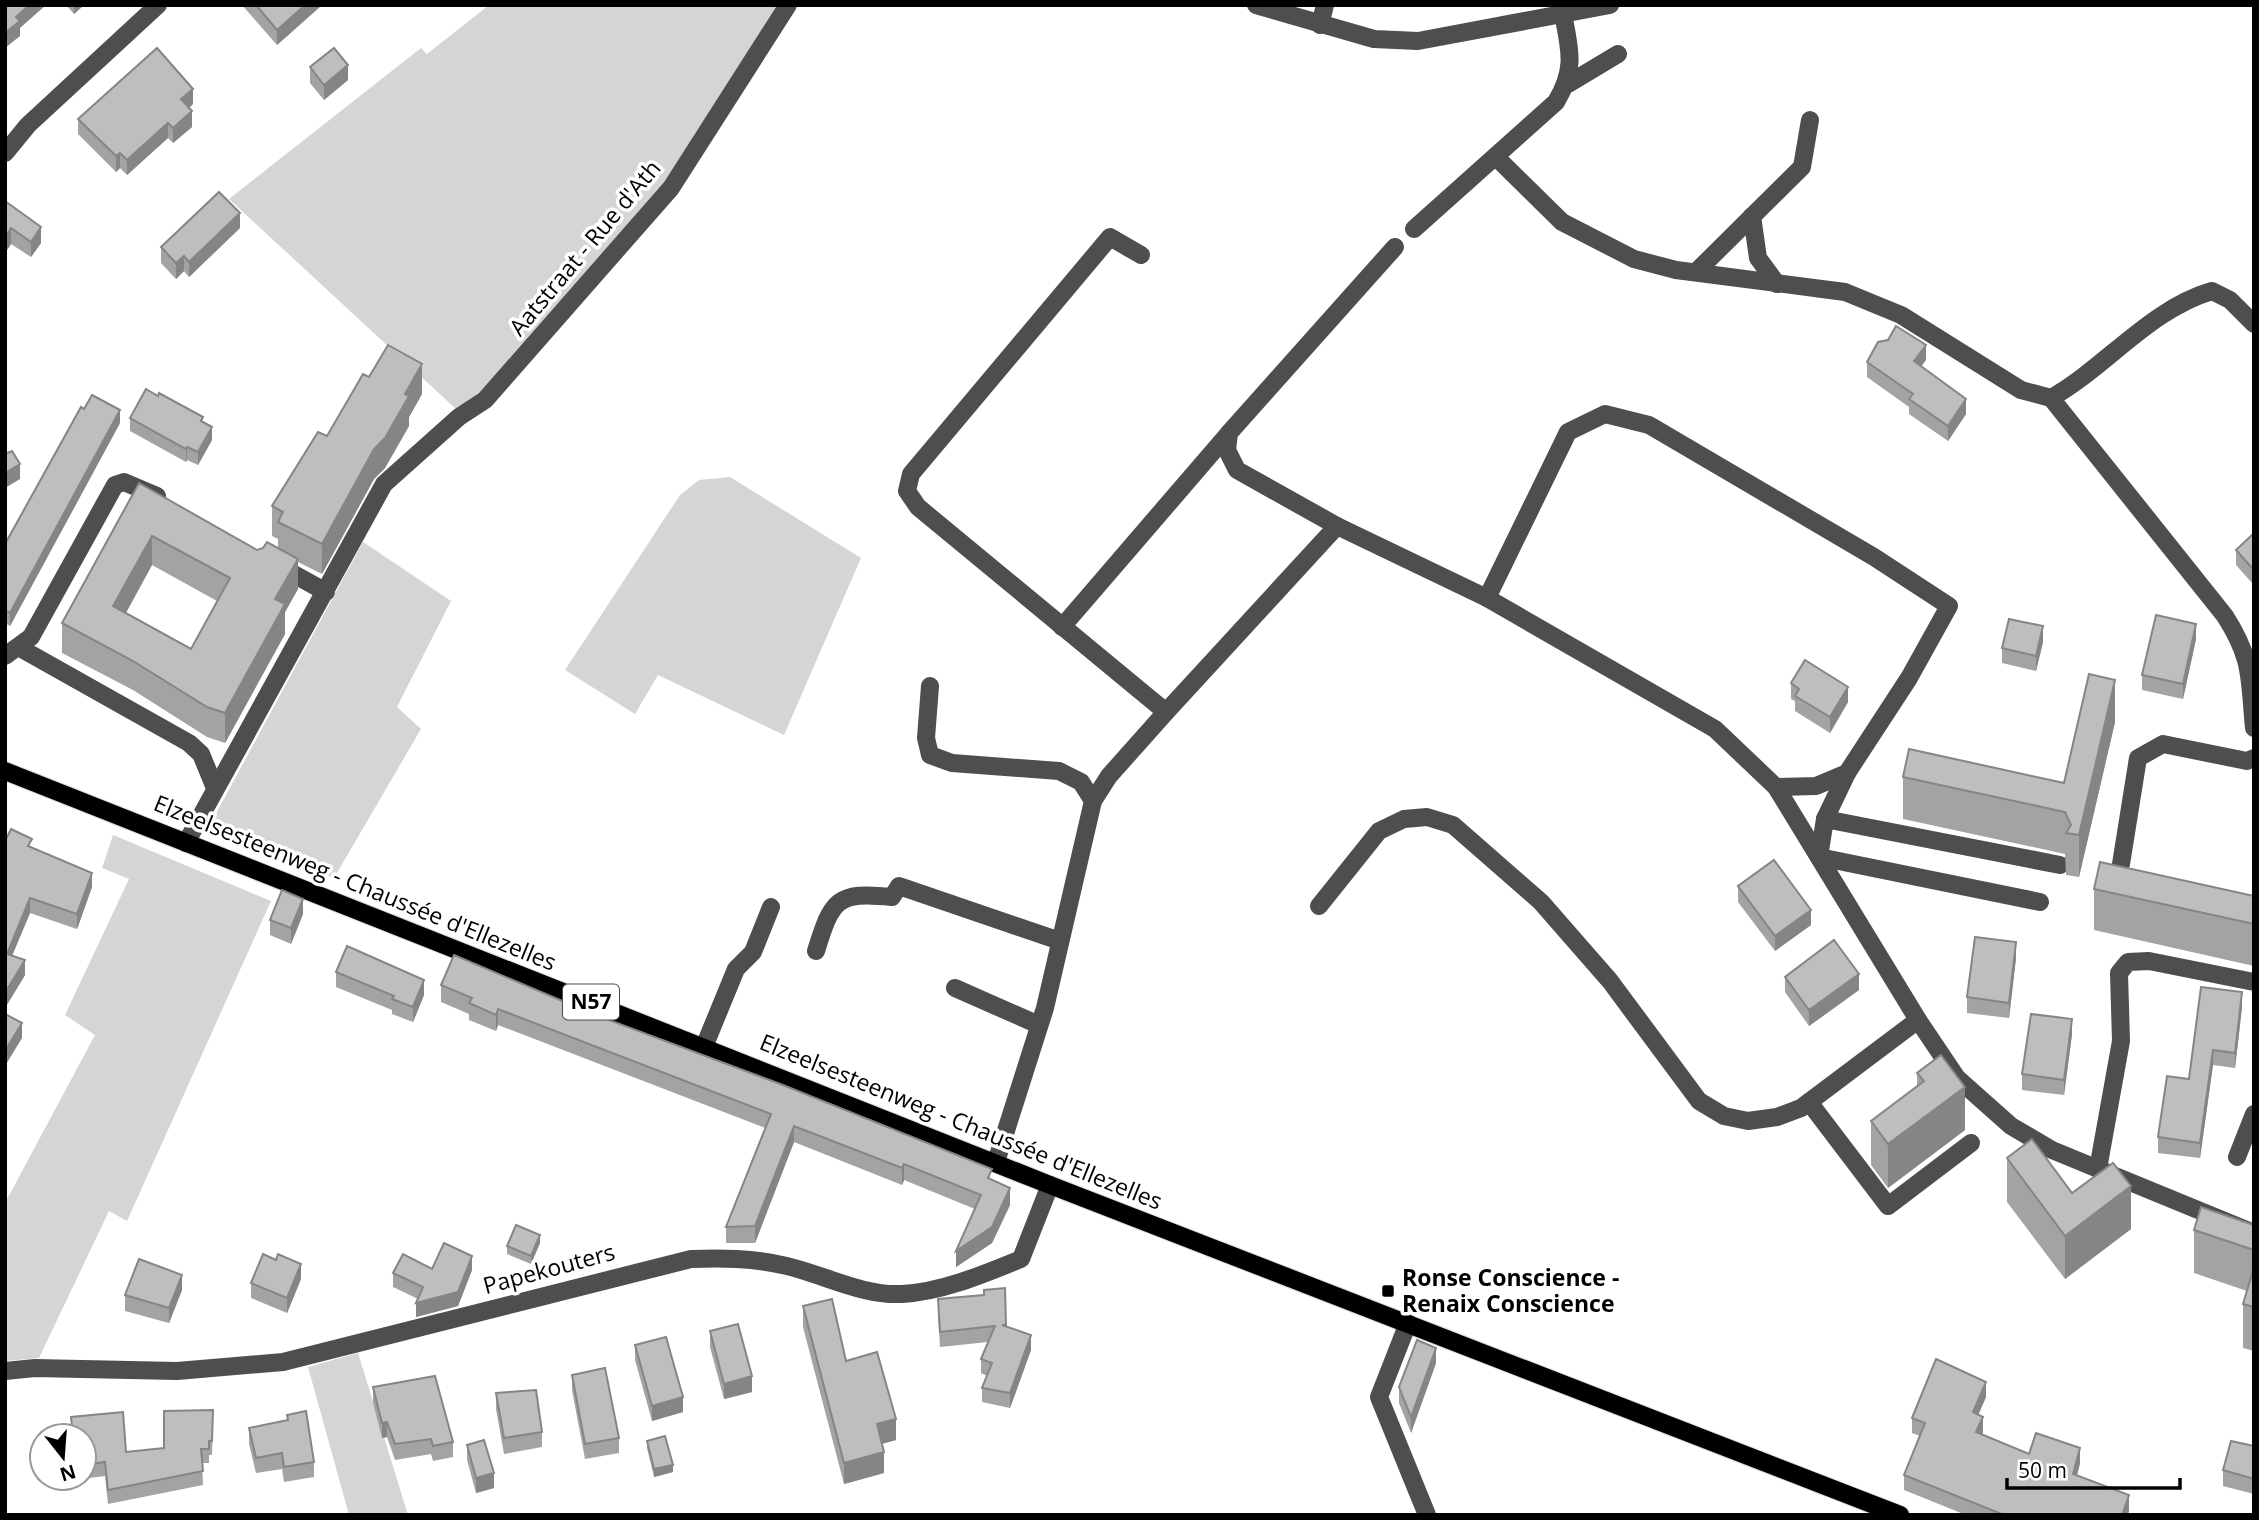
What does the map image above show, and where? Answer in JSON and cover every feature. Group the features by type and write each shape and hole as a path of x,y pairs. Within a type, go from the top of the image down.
{"main road":[{"name":"Elzeelsesteenweg - Chaussée d'Ellezelles","path":"5,771 1050,1185 1900,1515"}],"street":[{"path":"5,153 28,125 159,5"},
{"name":"Aatstraat - Rue d'Ath","path":"326,592 384,484 459,417 477,408 620,250 671,188 788,5"},
{"path":"1256,5 1374,39 1418,41 1610,5"},
{"path":"1320,25 1325,5"},
{"path":"1563,14 1572,57 1568,83"},
{"path":"1414,229 1542,117 1568,83 1618,54"},
{"path":"1696,272 1802,167 1810,120"},
{"path":"1496,157 1562,222 1634,259 1696,272 1845,292 1890,310 2021,390 2051,398 2225,616 2244,646 2251,659 2254,728"},
{"path":"1752,216 1758,258 1777,284"},
{"path":"1141,256 1110,237 911,474 907,491 918,507 1166,712"},
{"path":"1062,627 1228,433 1395,247"},
{"path":"2051,398 2075,384 2184,299 2211,291 2231,300 2254,324"},
{"path":"1487,598 1568,432 1605,414 1649,425 1874,557 1949,606 1909,678 1847,773 1825,819 1819,857"},
{"path":"1228,433 1227,450 1237,470 1337,526 1487,598 1715,729 1776,787 1918,1020 1957,1078 2011,1126 2052,1150 2254,1233"},
{"path":"177,507 142,487 124,482 115,485 31,637 13,652 188,743 201,754 215,788"},
{"path":"996,1162 1039,1025 1093,801 1109,776 1337,526"},
{"path":"186,843 326,592 268,559"},
{"path":"930,686 926,738 930,755 952,763 1059,771 1081,782 1093,801"},
{"path":"2120,864 2138,758 2162,744 2247,761 2254,758"},
{"path":"1776,787 1816,786 1847,773"},
{"path":"1319,906 1378,831 1404,819 1427,817 1453,825 1541,902 1610,981 1699,1101 1724,1116 1748,1121 1777,1117 1809,1102 1918,1020"},
{"path":"1825,819 2060,866"},
{"path":"1819,857 2040,902"},
{"path":"816,951 827,918 839,901 852,894 892,897 899,886 1060,942"},
{"path":"704,1047 736,969 753,952 771,907"},
{"path":"2098,1169 2121,1041 2119,973 2128,962 2149,961 2254,982"},
{"path":"955,988 1039,1025"},
{"path":"1809,1102 1888,1206 1971,1143"},
{"path":"2237,1157 2254,1114"},
{"name":"Papekouters","path":"5,1371 35,1368 177,1371 283,1362 691,1259 739,1258 784,1265 841,1284 901,1294 976,1278 1021,1259 1050,1185"},
{"path":"1408,1324 1379,1397 1427,1515"}],"shaded area":[{"path":"489,5 780,5 685,160 476,403 456,409 229,199 421,48 427,54"},
{"path":"730,477 861,558 784,735 658,675 635,714 565,670 680,495 699,480"},
{"path":"363,542 451,601 397,707 421,729 334,878 207,830"},
{"path":"113,835 271,901 127,1221 109,1211 39,1358 5,1361 5,1203 95,1035 65,1015 129,879 102,868"},
{"path":"358,1353 408,1515 349,1515 308,1367"}],"building":[{"path":"5,5 29,5 16,17 20,21 5,33"},
{"path":"256,5 305,5 277,30"},
{"path":"157,48 193,89 181,99 192,111 173,128 168,123 127,160 120,153 116,156 78,119"},
{"path":"334,48 348,65 324,85 310,67"},
{"path":"219,192 240,213 189,262 184,256 176,263 161,247"},
{"path":"5,201 41,227 31,242 11,228 7,235 5,234"},
{"path":"1896,326 1926,345 1914,361 1966,399 1948,426 1909,399 1913,394 1867,362 1878,342 1888,340"},
{"path":"388,345 422,364 405,394 409,396 385,438 374,449 322,544 278,522 283,512 272,506 318,432 327,436 363,374 369,377"},
{"path":"146,389 158,396 159,393 203,417 201,421 212,427 198,452 187,447 186,449 130,418"},
{"path":"92,395 120,410 10,613 5,610 5,544 81,407 84,409"},
{"path":"12,451 20,464 5,473 5,454"},
{"path":"139,483 257,550 263,548 267,542 298,559 275,599 285,604 225,713 207,707 133,661 62,623","holes":["152,536 230,578 191,649 113,606"]},
{"path":"2254,533 2254,567 2252,568 2236,550"},
{"path":"2156,615 2196,624 2183,684 2142,675"},
{"path":"2009,619 2043,626 2036,656 2002,648"},
{"path":"1805,660 1848,687 1830,717 1795,696 1799,689 1791,683"},
{"path":"2089,674 2115,680 2079,835 2066,833 2071,825 2065,812 1903,777 1909,749 2064,783"},
{"path":"11,829 32,839 28,846 92,873 77,914 30,898 7,954 25,960 5,993 5,841"},
{"path":"1774,860 1811,910 1775,936 1738,886"},
{"path":"2100,862 2254,896 2254,924 2094,889"},
{"path":"282,890 303,899 291,928 270,920"},
{"path":"1975,937 2016,942 2009,1003 1967,997"},
{"path":"1834,940 1859,974 1809,1010 1785,977"},
{"path":"347,946 424,980 413,1007 392,999 394,996 336,972"},
{"path":"454,955 593,1014 783,1085 992,1169 988,1178 1010,1188 992,1227 956,1251 981,1195 904,1164 902,1168 794,1126 755,1226 726,1227 771,1114 498,1009 496,1015 469,1003 472,998 441,985"},
{"path":"2201,987 2242,992 2235,1053 2213,1050 2200,1143 2158,1137 2167,1076 2189,1079"},
{"path":"5,1014 22,1023 5,1051"},
{"path":"2031,1014 2072,1019 2064,1080 2022,1074"},
{"path":"1941,1055 1965,1087 1888,1144 1871,1121 1924,1081 1917,1073"},
{"path":"2032,1139 2072,1193 2113,1163 2131,1186 2065,1236 2007,1158"},
{"path":"2201,1207 2254,1225 2254,1250 2194,1230"},
{"path":"516,1225 540,1235 531,1256 507,1246"},
{"path":"444,1243 472,1256 458,1292 416,1303 423,1287 393,1273 403,1254 432,1269"},
{"path":"263,1254 276,1260 278,1254 301,1264 287,1298 251,1283"},
{"path":"139,1259 182,1275 169,1308 125,1295"},
{"path":"2254,1267 2254,1307 2243,1304"},
{"path":"1005,1288 1006,1325 1002,1325 1031,1335 1010,1393 982,1388 992,1363 981,1359 995,1326 940,1332 938,1299 984,1295 984,1290"},
{"path":"832,1299 846,1361 877,1352 896,1419 877,1424 884,1452 844,1463 803,1306"},
{"path":"738,1324 752,1376 724,1384 710,1331"},
{"path":"666,1337 683,1397 652,1406 635,1345"},
{"path":"1417,1340 1436,1348 1411,1417 1399,1387"},
{"path":"1936,1359 1986,1382 1973,1412 1983,1417 1976,1432 2029,1454 2036,1433 2080,1448 2073,1474 2129,1495 2122,1515 2004,1515 1904,1475 1925,1423 1912,1418"},
{"path":"605,1368 619,1438 585,1444 572,1375"},
{"path":"435,1376 453,1442 433,1446 431,1439 395,1444 387,1422 382,1423 373,1387"},
{"path":"536,1390 542,1432 504,1438 496,1393"},
{"path":"213,1410 212,1441 209,1441 209,1449 201,1449 203,1471 108,1490 105,1462 98,1463 98,1422 72,1422 71,1417 123,1412 126,1452 164,1448 164,1411"},
{"path":"306,1411 314,1462 284,1467 282,1453 256,1458 249,1428 288,1420 287,1415"},
{"path":"665,1436 673,1465 654,1469 647,1441"},
{"path":"484,1440 494,1473 476,1478 467,1445"},
{"path":"2231,1441 2254,1446 2254,1479 2223,1470"}],"place":[{"name":"Ronse Conscience - Renaix Conscience","path":"1388,1291"}]}
